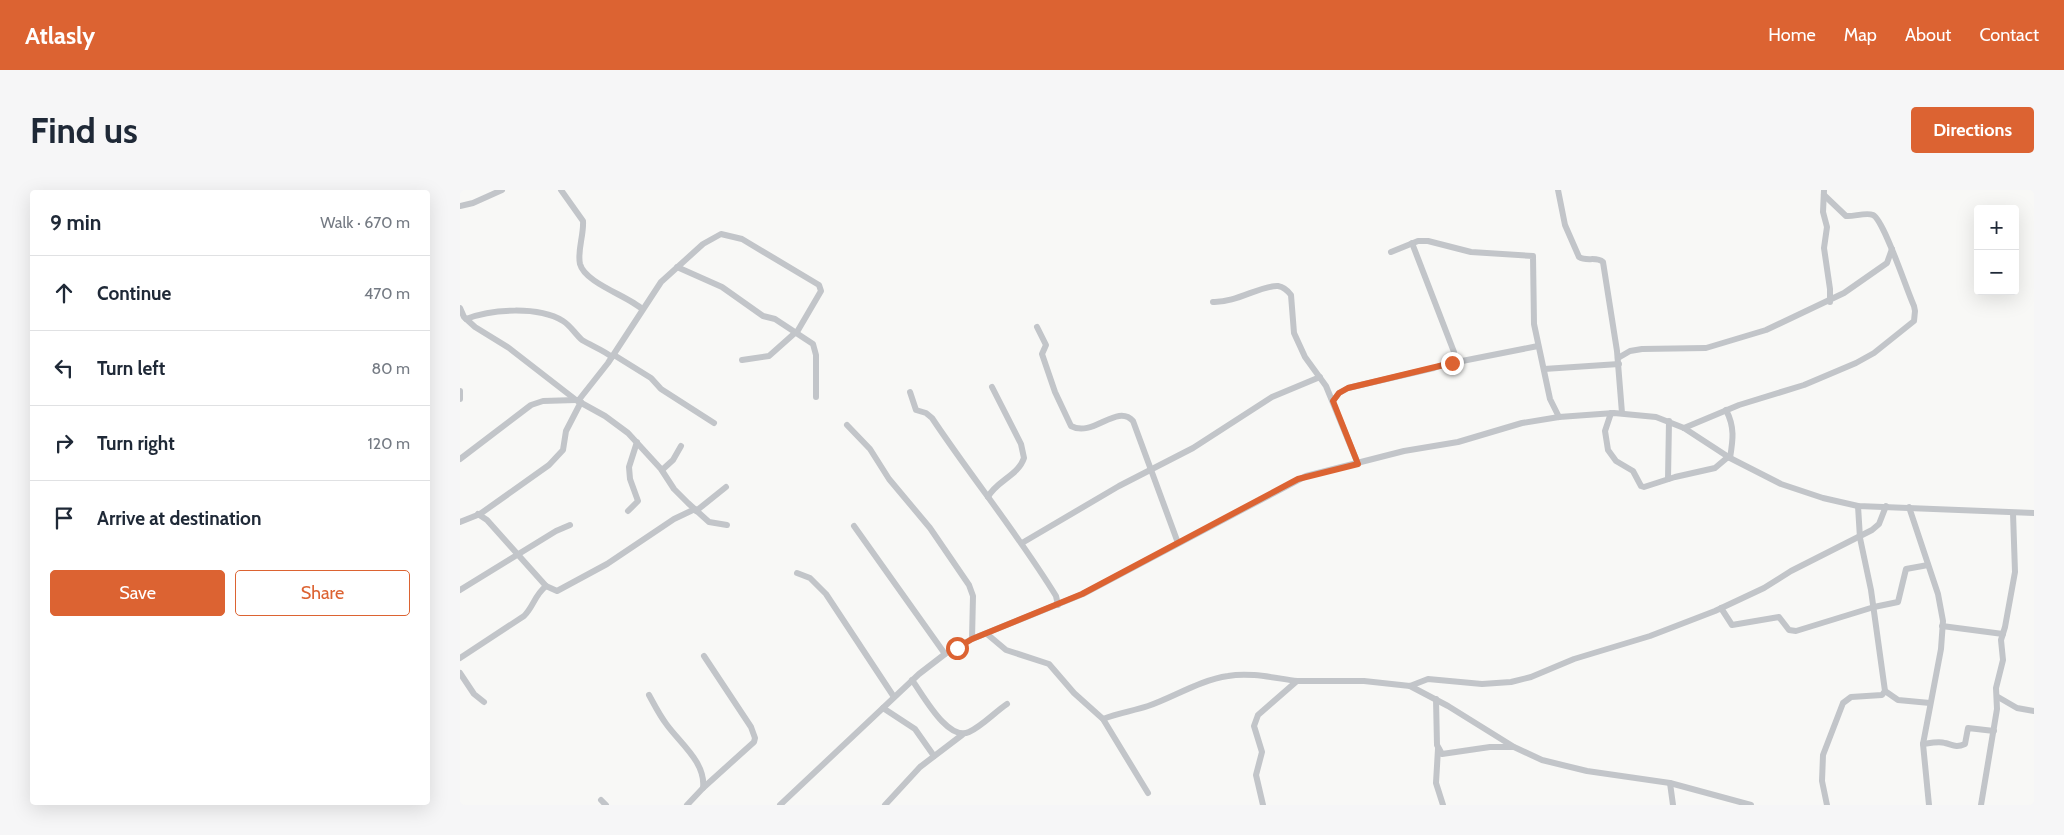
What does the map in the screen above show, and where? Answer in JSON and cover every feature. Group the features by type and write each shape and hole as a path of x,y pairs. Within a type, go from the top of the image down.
{"street":[{"path":"561,190 583,221 580,255 582,268 592,279 642,309"},
{"path":"1558,190 1565,225 1579,257 1582,259 1596,258 1603,262 1618,361 1622,413"},
{"path":"460,206 473,203 498,191"},
{"path":"1824,193 1827,227 1824,248 1830,302"},
{"path":"1684,428 1726,410 1804,385 1866,357 1900,334 1914,321 1916,311 1892,248 1873,215 1846,216 1824,193"},
{"path":"460,522 478,514 544,470 560,454 566,431 579,401 613,356 661,282 714,236 728,234 742,239 821,288 796,332 769,356 742,360"},
{"path":"1391,252 1412,243 1428,241 1471,252 1534,256 1534,311 1538,346 1550,398 1559,416"},
{"path":"1412,243 1421,272 1454,352 1463,362"},
{"path":"1544,369 1618,361 1630,351 1642,349 1712,347 1766,330 1830,302 1886,263 1892,248"},
{"path":"1886,263 1898,264"},
{"path":"677,267 722,287 763,316 775,319 813,344 815,350 816,397"},
{"path":"1213,302 1232,301 1271,287 1280,286 1287,290 1291,295 1294,333 1306,357 1333,401 1358,464"},
{"path":"460,308 466,319 509,348 579,401 613,421 637,442 662,470 674,489 708,522 727,525"},
{"path":"466,319 483,313 492,314 524,310 541,313 564,322 582,340 652,378 661,389 714,423"},
{"path":"1037,328 1046,345 1042,354 1046,370 1071,426 1078,430 1095,426 1119,415 1131,418 1140,433 1150,470 1178,543"},
{"path":"1333,401 1339,393 1348,388 1452,363 1538,346"},
{"path":"1452,363 1454,352"},
{"path":"1022,543 1234,423 1278,395 1320,377"},
{"path":"988,497 991,491 1016,470 1024,458 1021,444 992,387"},
{"path":"460,391 460,398"},
{"path":"910,392 916,410 932,418 1022,543 1056,596 1058,605"},
{"path":"460,459 532,405 543,401 579,401"},
{"path":"1611,413 1604,436 1608,450 1616,461 1633,471 1640,486 1650,486 1668,479 1715,468 1729,457 1733,433 1731,420 1726,410"},
{"path":"780,805 912,680 945,654 972,639 1058,605 1298,479 1404,451 1458,442 1522,423 1559,416 1611,413 1636,414 1669,421 1684,428 1729,457 1793,489 1858,506 2034,513"},
{"path":"1668,479 1669,421"},
{"path":"847,425 870,449 889,479 930,528 969,585 973,596 972,639"},
{"path":"628,511 638,501 630,480 629,467 637,442"},
{"path":"662,470 673,460 681,446"},
{"path":"478,514 487,520 546,586 552,590 561,590 607,564 682,514 695,510 726,487"},
{"path":"1828,805 1822,781 1823,755 1842,703 1850,697 1882,695 1885,690 1874,607 1860,538 1858,506"},
{"path":"1410,686 1428,680 1482,684 1525,679 1574,659 1650,636 1721,608 1860,538 1879,524 1886,506"},
{"path":"1909,507 1940,604 1942,626 1941,649 1923,744 1929,805"},
{"path":"1981,805 1994,731 1998,697 1997,682 2003,660 2000,645 2015,572 2013,513"},
{"path":"460,590 519,555 556,530 570,524"},
{"path":"854,526 945,654"},
{"path":"1721,608 1732,626 1779,617 1792,631 1815,626 1874,607 1898,602 1906,569 1928,565"},
{"path":"797,573 810,578 826,594 894,697"},
{"path":"460,658 524,616 530,609 534,597 546,586"},
{"path":"1942,626 2003,634"},
{"path":"987,634 1006,650 1049,664 1074,693 1103,719 1148,793"},
{"path":"687,805 754,742 755,738 750,727 704,656"},
{"path":"460,673 474,694 484,702"},
{"path":"1103,719 1117,713 1149,706 1172,694 1225,676 1249,674 1297,681 1364,681 1410,686 1514,747 1542,760 1587,771 1670,782 1751,805"},
{"path":"912,680 948,728 955,733 962,734"},
{"path":"1263,805 1256,772 1262,749 1254,722 1258,715 1297,681"},
{"path":"1885,690 1898,700 1930,703"},
{"path":"649,695 668,727 699,766 704,781 703,788"},
{"path":"1998,697 2017,708 2034,711"},
{"path":"1436,700 1438,749 1436,783 1442,805"},
{"path":"885,805 934,756 962,734 971,731 1007,704"},
{"path":"883,708 915,729 934,756"},
{"path":"1923,744 1943,742 1953,747 1961,746 1965,744 1968,728 1994,731"},
{"path":"1438,749 1442,754 1450,754 1476,749 1514,747"},
{"path":"1670,782 1673,805"}],"route":[{"path":"957,648 972,639 1082,594 1298,479 1358,464 1333,401 1339,393 1362,384 1391,379 1452,363"}]}
